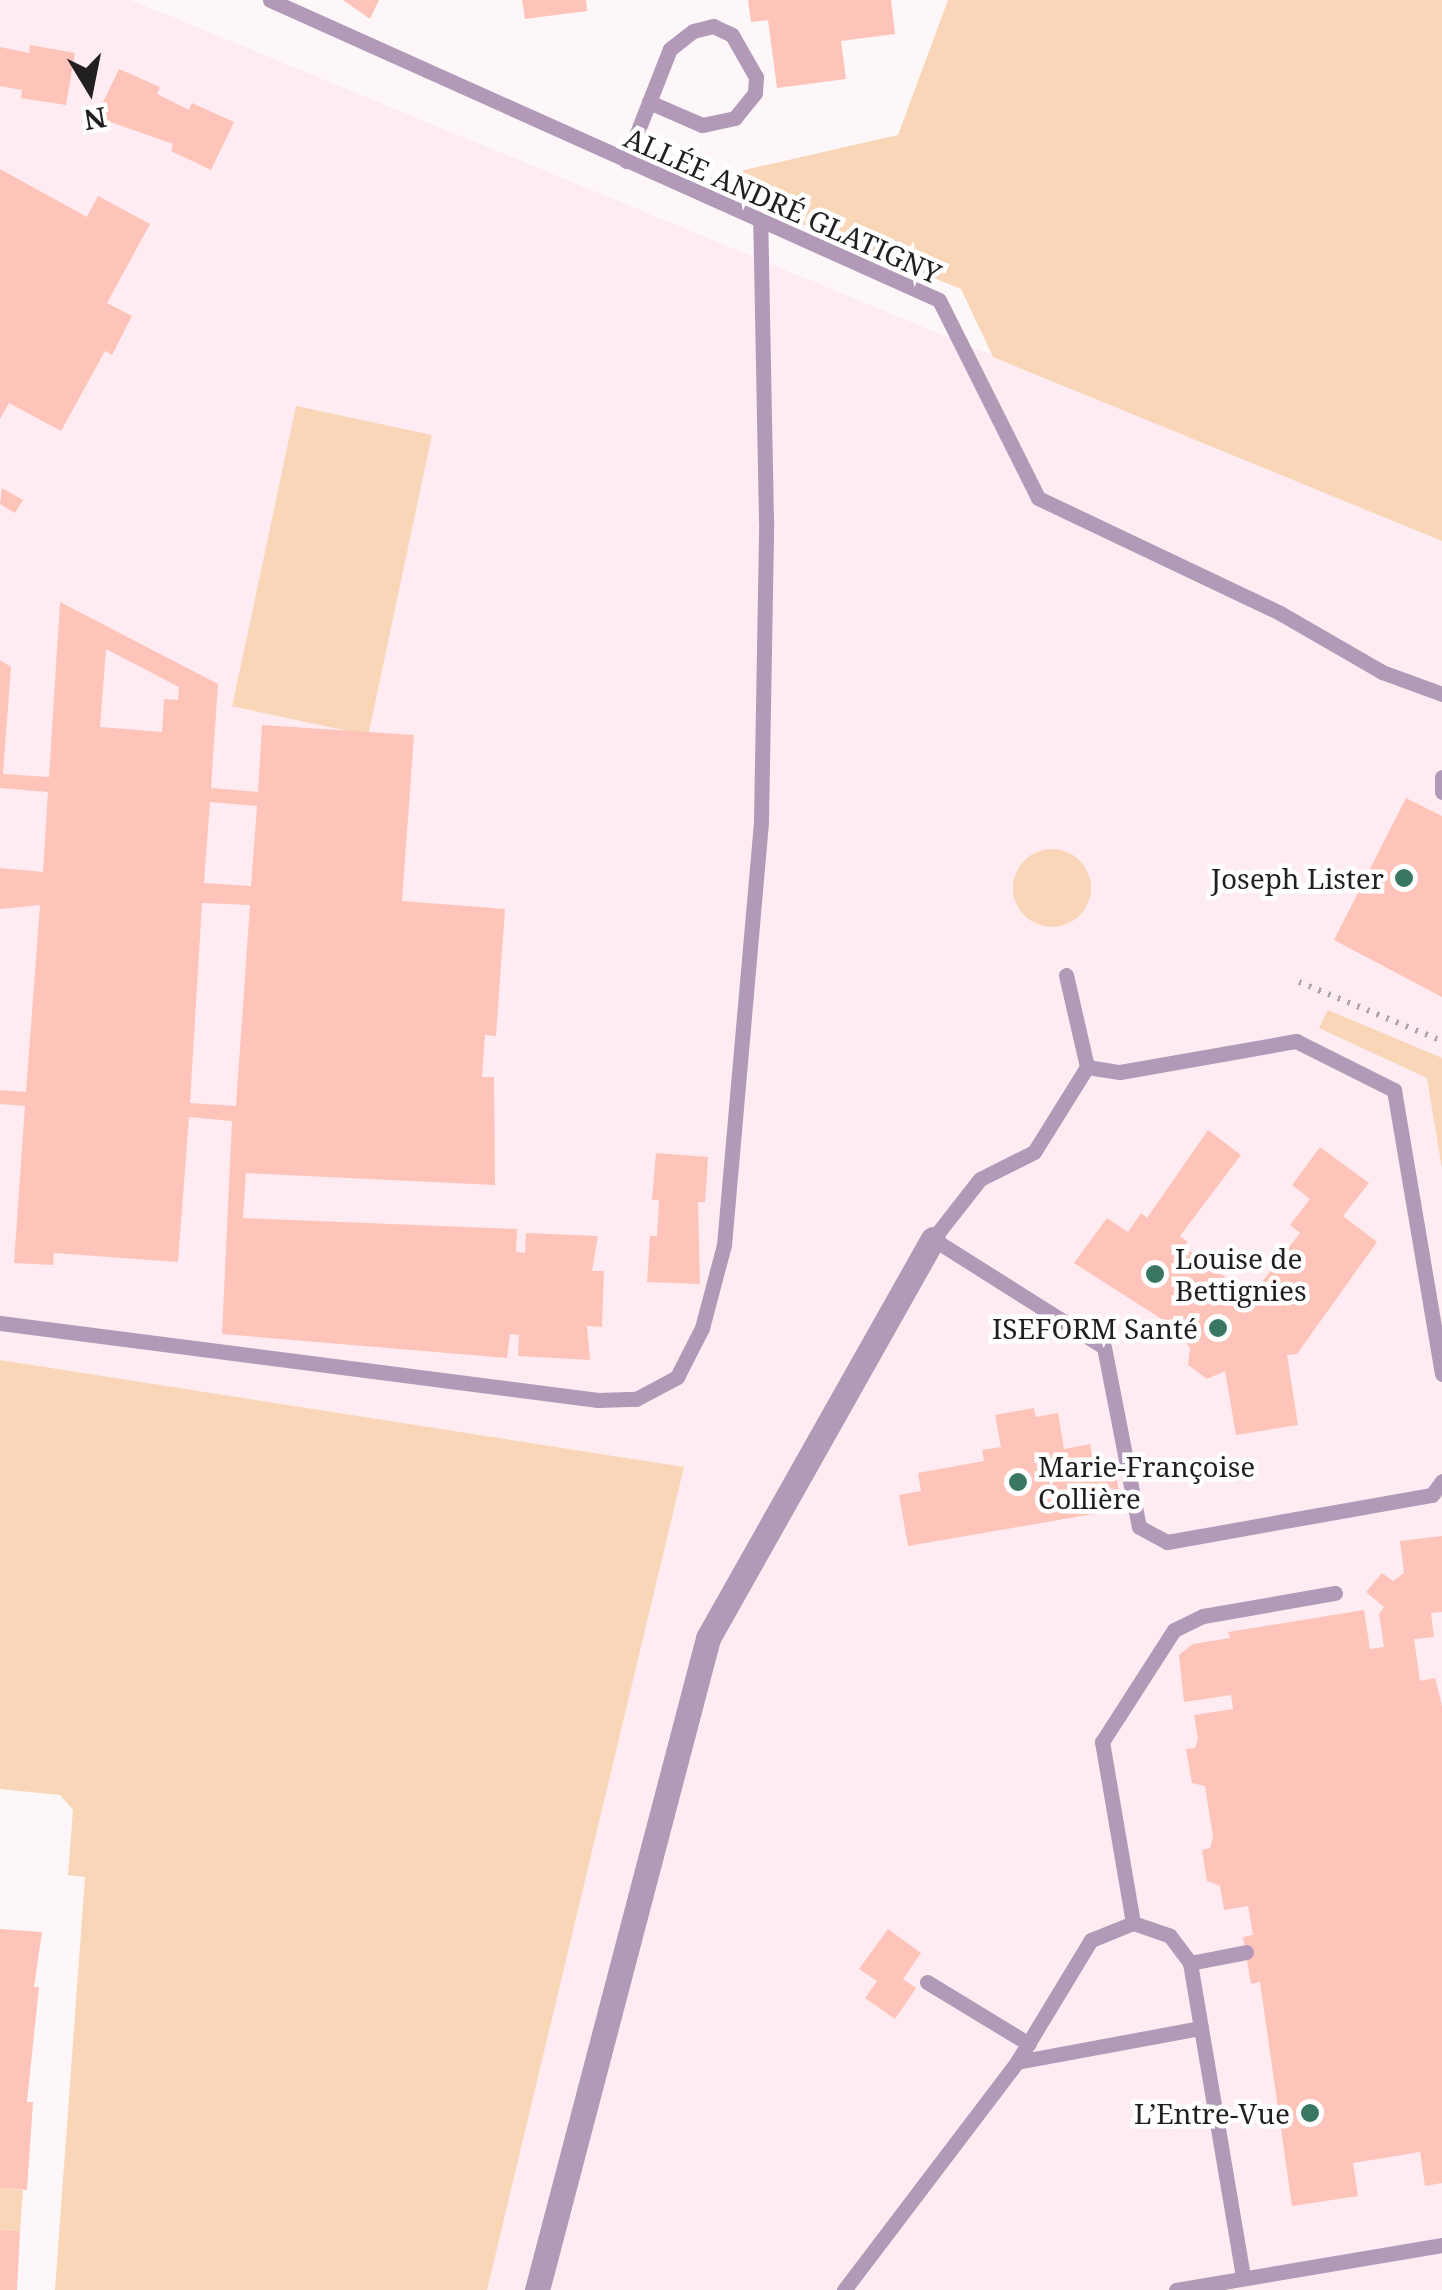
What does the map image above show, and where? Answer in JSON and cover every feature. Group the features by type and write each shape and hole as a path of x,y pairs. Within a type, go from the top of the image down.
{"street":[{"path":"537,2290 708,1638 933,1240"}],"lane":[{"name":"ALLÉE ANDRÉ GLATIGNY","path":"270,0 939,300 1038,498 1280,613 1382,672 1442,694"},
{"path":"626,161 649,102 670,49 713,26 739,43 756,76 755,93 735,118 702,126 649,102"},
{"path":"0,1323 598,1400 636,1399 676,1377 702,1328 724,1245 752,947 766,522 760,220"},
{"path":"1442,777 1442,792"},
{"path":"1066,975 1087,1068 1034,1152 980,1179 933,1240 1104,1346 1138,1527 1167,1542 1432,1494 1442,1480"},
{"path":"1087,1068 1120,1072 1296,1041 1394,1090 1442,1374"},
{"path":"1133,1923 1102,1742 1174,1630 1203,1616 1335,1593"},
{"path":"844,2290 1017,2062 1091,1940 1133,1923 1170,1936 1190,1963 1243,2277"},
{"path":"1190,1963 1246,1952"},
{"path":"928,1982 1029,2044"},
{"path":"1017,2062 1201,2028"},
{"path":"1176,2290 1442,2245"}],"path":[{"path":"1298,982 1442,1041"}],"shaded area":[{"path":"0,0 131,0 1442,541 1442,2290 487,2290 684,1467 0,1360"},
{"path":"948,0 1442,0 1442,541 993,357 961,289 696,181 898,135"},
{"path":"296,406 432,435 368,735 232,706"},
{"path":"1052,849 1067,852 1079,861 1088,873 1088,903 1079,915 1067,924 1052,927 1037,924 1025,915 1016,903 1013,888 1016,873 1025,861 1037,852"},
{"path":"1328,1010 1442,1058 1442,1169 1427,1078 1319,1028"},
{"path":"0,1360 684,1467 487,2290 55,2290 85,1877 68,1875 73,1810 60,1795 0,1789"},
{"path":"0,2188 23,2190 20,2231 0,2230"}],"building":[{"path":"343,0 379,0 370,19"},
{"path":"522,0 586,0 587,11 525,19"},
{"path":"748,0 891,0 895,34 841,41 846,79 777,88 768,20 751,22"},
{"path":"30,45 75,53 66,105 21,98 22,90 0,86 0,47 29,53"},
{"path":"119,69 160,87 157,94 189,110 192,103 234,122 211,170 171,151 173,144 96,117"},
{"path":"0,169 87,217 98,196 150,224 107,303 132,316 112,355 105,351 61,431 9,403 0,419"},
{"path":"2,488 23,500 15,513 0,504"},
{"path":"60,602 218,684 211,788 258,792 262,725 414,735 402,901 505,909 496,1036 485,1035 482,1077 494,1077 495,1185 246,1173 243,1218 517,1229 516,1252 525,1253 526,1233 598,1236 592,1271 604,1271 602,1327 587,1326 590,1360 518,1356 519,1335 510,1334 507,1358 222,1334 232,1121 189,1117 178,1262 54,1253 53,1265 14,1263 25,1106 0,1104 0,1090 26,1092 40,905 0,909 0,868 43,872 48,792 0,788 0,660 11,667 3,774 49,777","holes":["106,649 179,687 178,700 164,699 162,732 100,727","210,802 257,806 251,886 204,883","202,903 250,905 236,1106 190,1103"]},
{"name":"Joseph Lister","path":"1406,798 1442,816 1442,997 1334,940"},
{"name":"Louise de Bettignies","path":"1208,1130 1241,1155 1180,1236 1188,1242 1184,1247 1244,1291 1248,1286 1255,1291 1300,1233 1290,1225 1310,1199 1292,1185 1320,1147 1369,1183 1343,1216 1377,1242 1297,1354 1287,1355 1298,1425 1236,1435 1225,1371 1207,1379 1188,1365 1190,1348 1174,1327 1074,1263 1107,1218 1128,1232 1141,1213 1147,1218"},
{"path":"656,1153 708,1157 705,1202 698,1202 700,1284 647,1282 650,1236 657,1236 659,1200 652,1200"},
{"name":"Marie-Françoise Collière","path":"1034,1408 1036,1417 1058,1413 1064,1449 1090,1444 1093,1461 1113,1458 1122,1509 908,1546 899,1495 921,1491 918,1473 984,1461 982,1450 1001,1447 995,1415"},
{"path":"1442,1536 1442,1612 1431,1613 1434,1637 1414,1639 1420,1681 1435,1678 1442,1706 1442,2183 1425,2186 1420,2152 1353,2163 1358,2196 1292,2206 1260,1982 1251,1984 1243,1937 1253,1935 1248,1906 1224,1910 1220,1886 1207,1881 1202,1850 1210,1848 1213,1837 1205,1786 1192,1783 1186,1749 1195,1748 1198,1739 1194,1715 1233,1709 1231,1695 1184,1702 1179,1655 1193,1644 1230,1638 1228,1632 1364,1610 1370,1649 1384,1647 1379,1614 1384,1607 1366,1592 1382,1573 1393,1581 1404,1573 1400,1541"},
{"path":"0,1929 42,1932 34,1987 39,1987 27,2102 33,2102 27,2190 0,2188"},
{"path":"888,1929 921,1953 903,1979 916,1988 895,2019 865,1998 877,1981 859,1969"},
{"path":"0,2230 20,2231 17,2290 0,2290"}],"place":[{"name":"Joseph Lister","path":"1404,878"},
{"name":"Louise de Bettignies","path":"1155,1274"},
{"name":"ISEFORM Santé","path":"1218,1328"},
{"name":"Marie-Françoise Collière","path":"1018,1482"},
{"name":"L’Entre-Vue","path":"1310,2113"}]}
